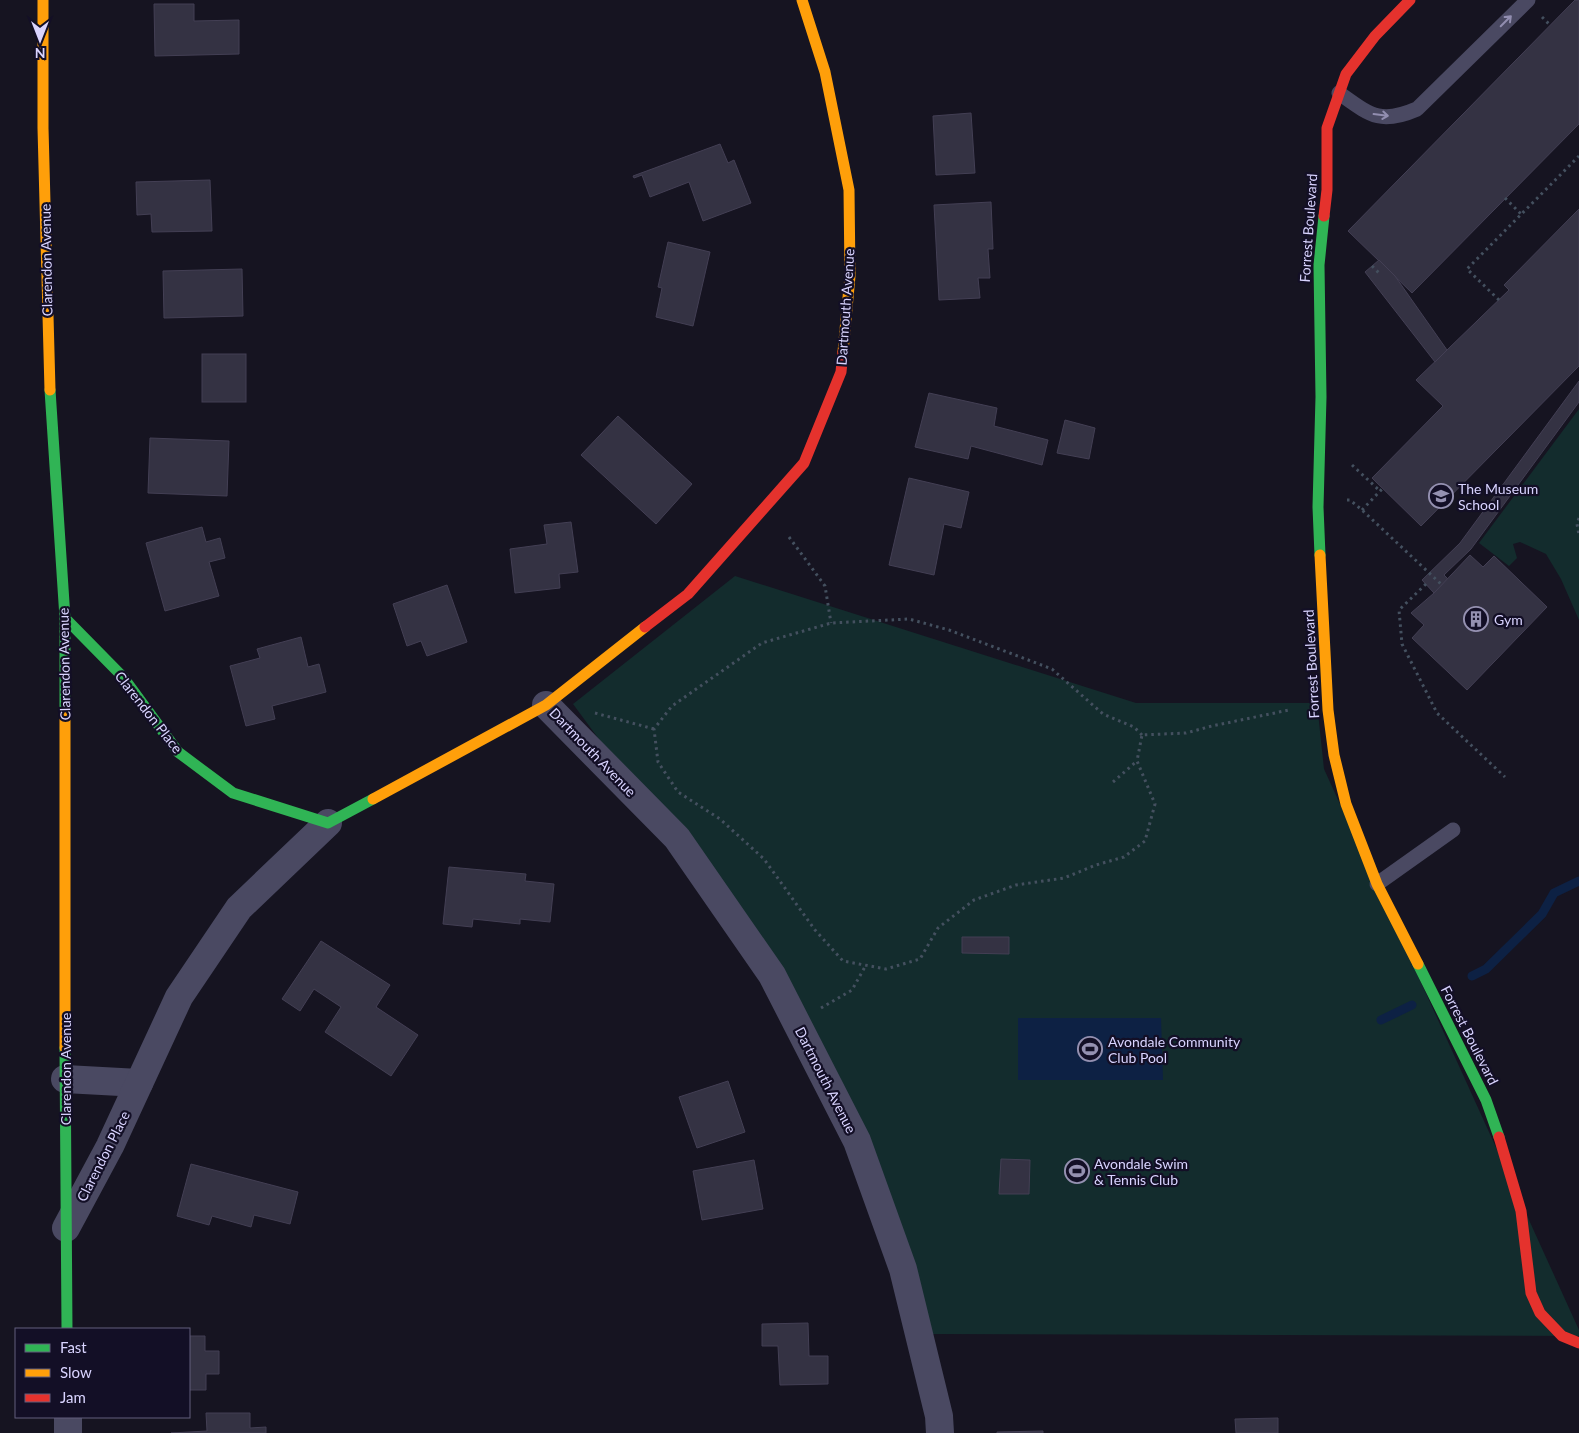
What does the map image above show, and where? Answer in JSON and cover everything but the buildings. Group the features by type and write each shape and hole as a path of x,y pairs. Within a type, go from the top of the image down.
{"street":[{"name":"Clarendon Avenue","path":"42,0 49,373 64,618 67,1328"},
{"name":"Dartmouth Avenue","path":"802,0 825,72 849,190 850,276 841,372 804,463 688,594 546,704 677,838 772,975 857,1141 903,1269 939,1416 940,1433"},
{"name":"Forrest Boulevard","path":"1410,0 1376,36 1346,74 1327,128 1327,190 1319,265 1322,396 1318,516 1328,710 1334,755 1346,804 1378,884 1486,1100 1507,1160 1521,1211 1531,1293 1540,1313 1562,1336 1579,1343"},
{"name":"Clarendon Place","path":"64,618 123,676 178,752 233,793 328,823"},
{"name":"Clarendon Place","path":"66,1228 110,1146 180,996 239,908 328,823 546,704"},
{"path":"65,1079 139,1083"},
{"path":"68,1418 68,1433"}],"lane":[{"path":"1339,93 1366,112 1380,117 1401,116 1417,109 1528,0"},
{"path":"1378,884 1453,830"}],"path":[{"path":"1538,13 1550,25"},
{"path":"1499,300 1467,269 1579,156"},
{"path":"1505,198 1521,214"},
{"path":"1372,266 1379,274"},
{"path":"1352,465 1382,489 1362,510"},
{"path":"1342,500 1350,500 1362,510 1442,585"},
{"path":"1579,518 1577,524 1579,535"},
{"path":"788,536 825,586 831,623"},
{"path":"1426,584 1399,610 1402,644 1437,713 1505,777"},
{"path":"1142,735 1137,762 1155,804 1145,841 1124,856 1064,878 1016,885 974,900 938,928 920,959 886,969 842,961 815,930 764,860 720,819 678,792 658,762 654,729 672,706 762,643 831,623 909,619 949,630 1052,669 1103,714 1134,727 1142,735 1186,733 1289,710"},
{"path":"596,713 654,729"},
{"path":"1114,782 1137,762"},
{"path":"795,1022 852,990 866,965"}],"green space":[{"path":"1579,409 1579,620 1561,579 1546,554 1520,542 1513,544 1517,558 1509,566 1479,543"},
{"path":"735,576 1136,703 1317,703 1324,769 1579,1330 1579,1336 933,1334 789,997 573,704"}],"water":[{"name":"Avondale Community Club Pool","path":"1018,1018 1161,1018 1163,1080 1018,1080"}],"waterway":[{"path":"1472,976 1486,969 1542,914 1554,893 1579,881"},
{"path":"1381,1020 1412,1005"}],"traffic: fast":[{"path":"1320,555 1318,507 1321,397 1319,265 1324,216"},
{"path":"50,390 65,618 65,712"},
{"path":"65,618 123,677 178,752 233,793 328,823 373,799"},
{"path":"1418,964 1486,1100 1499,1137"},
{"path":"65,1048 67,1328"}],"traffic: slow":[{"path":"43,0 43,128 50,390"},
{"path":"802,0 825,72 849,190 850,276 843,352"},
{"path":"1320,555 1328,710 1334,755 1346,804 1377,884 1418,964"},
{"path":"373,799 546,705 645,627"},
{"path":"65,712 65,1048"}],"traffic: jam":[{"path":"1324,216 1327,190 1327,128 1346,74 1375,36 1410,0"},
{"path":"645,627 688,594 804,463 841,372 843,352"},
{"path":"1499,1137 1521,1211 1531,1293 1540,1313 1562,1336 1579,1343"}],"place":[{"name":"The Museum School","path":"1441,496"},
{"name":"Gym","path":"1476,619"},
{"name":"Avondale Community Club Pool","path":"1090,1049"},
{"name":"Avondale Swim & Tennis Club","path":"1077,1171"}]}
